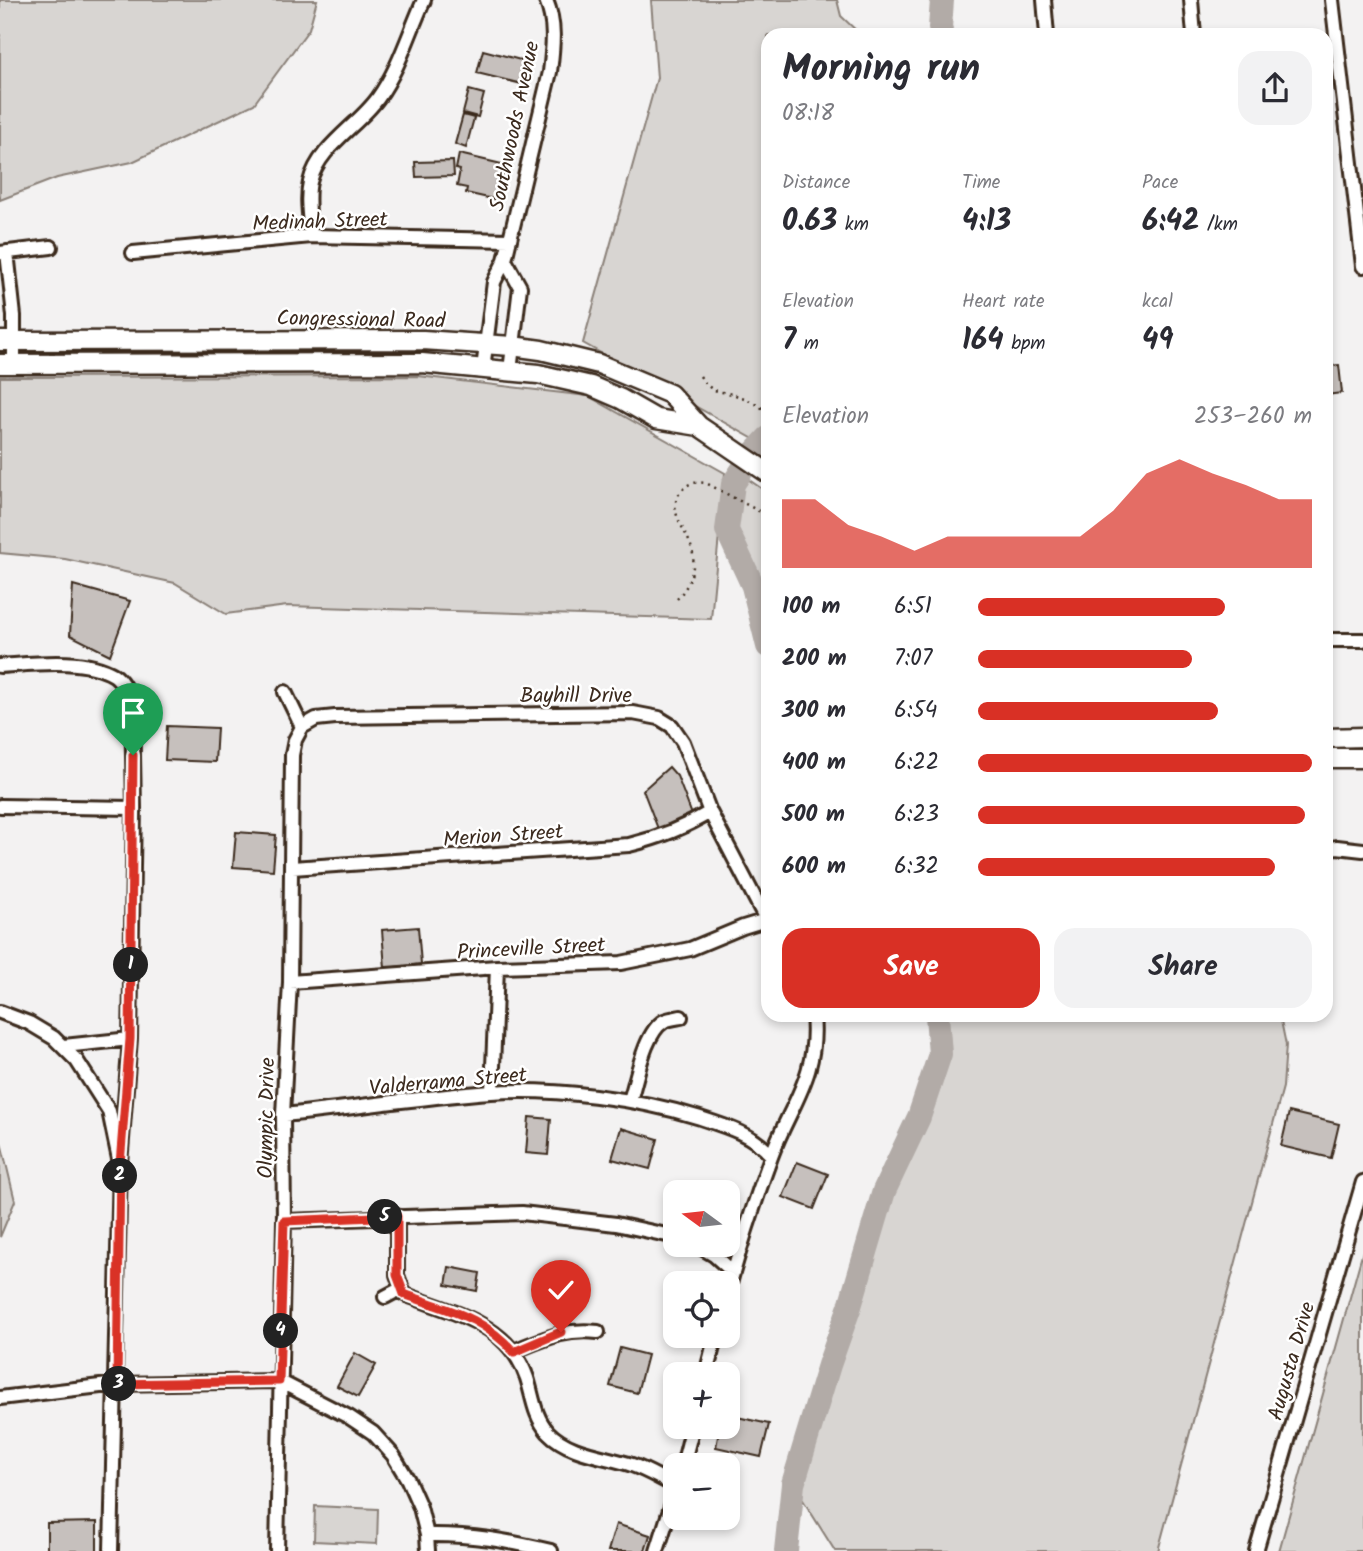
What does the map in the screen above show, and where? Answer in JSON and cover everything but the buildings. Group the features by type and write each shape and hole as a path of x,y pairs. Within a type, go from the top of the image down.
{"main road":[{"name":"Congressional Road","path":"7,341 423,340 512,346 599,364 670,394 699,426 761,469"},
{"name":"Congressional Road","path":"7,364 422,363 538,374 591,386 656,419 699,426"},
{"path":"1333,738 1363,737"},
{"path":"1333,758 1363,758"}],"street":[{"path":"311,236 310,181 316,167 325,154 378,99 391,78 424,0"},
{"name":"Southwoods Avenue","path":"483,369 494,282 505,260 550,72 552,14 546,0"},
{"path":"1044,0 1046,28"},
{"path":"1191,0 1193,28"},
{"path":"1332,0 1363,266"},
{"name":"Medinah Street","path":"133,253 311,236 510,240"},
{"path":"7,364 7,341 14,316 4,252 51,247"},
{"path":"505,260 520,287 510,372"},
{"path":"1333,640 1363,640"},
{"path":"0,666 78,664 114,675 125,687 132,702 134,808 130,1039 120,1164 117,1384 111,1551"},
{"path":"285,692 302,727"},
{"name":"Bayhill Drive","path":"302,727 316,719 335,717 633,713 659,718 672,726 684,741 710,812 761,910"},
{"name":"Olympic Drive","path":"277,1551 284,1221 283,1115 290,982 292,755 295,740 302,727"},
{"path":"0,806 134,808"},
{"name":"Merion Street","path":"292,868 629,845 660,837 691,824 710,812"},
{"path":"1333,848 1363,850"},
{"name":"Princeville Street","path":"290,982 497,967 579,965 659,957 690,949 743,927 761,923"},
{"path":"492,1092 497,967"},
{"path":"0,1013 29,1023 64,1046 83,1069 109,1111 120,1164"},
{"path":"630,1100 645,1049 655,1030 665,1020 681,1017"},
{"path":"733,1271 771,1156 808,1075 814,1054 813,1022"},
{"path":"64,1046 130,1039"},
{"name":"Valderrama Street","path":"283,1115 492,1092 630,1100 679,1112 744,1134 760,1143 771,1156"},
{"name":"Augusta Drive","path":"1256,1551 1363,1182"},
{"path":"284,1221 522,1213 616,1224 663,1234"},
{"path":"397,1216 396,1263 400,1289 404,1294 454,1310 487,1326 514,1352 527,1378 537,1416 548,1432 559,1441 576,1450 635,1466 663,1482"},
{"path":"715,1257 732,1271"},
{"path":"385,1297 400,1289"},
{"path":"514,1352 561,1332 598,1332"},
{"path":"0,1398 117,1384 279,1381 349,1417 373,1433 393,1455 420,1507 428,1551"},
{"path":"657,1551 663,1530"},
{"path":"427,1535 462,1534 551,1551"}],"path":[{"path":"700,376 706,387 714,392 737,395 761,407"},
{"path":"677,599 688,583 694,564 692,546 676,512 676,500 687,485 706,483 761,512"}],"shaded area":[{"path":"0,0 317,0 309,29 254,104 132,162 57,178 0,200"},
{"path":"651,0 837,0 841,16 854,28 761,28 761,443 583,343 657,78"},
{"path":"418,376 588,396 725,473 711,619 287,606 226,614 175,583 65,559 0,553 0,377"},
{"path":"742,475 761,488 761,618 753,586 727,530 728,485"},
{"path":"938,1022 1281,1022 1286,1045 1283,1087 1158,1551 835,1551 793,1484 884,1191 919,1117 940,1054"},
{"path":"0,1138 15,1201 0,1237"},
{"path":"1363,1251 1363,1551 1279,1551"},
{"path":"315,1506 378,1509 377,1544 314,1541"}],"waterway":[{"path":"940,28 942,0"},
{"path":"761,445 733,484 727,530 753,586 761,618"},
{"path":"786,1551 793,1484 884,1191 919,1117 940,1054 938,1022"}],"route":[{"path":"133,755 130,1039 120,1164 117,1384 279,1381 284,1221 397,1216 397,1275 404,1294 454,1310 487,1326 514,1352 561,1332"}]}
